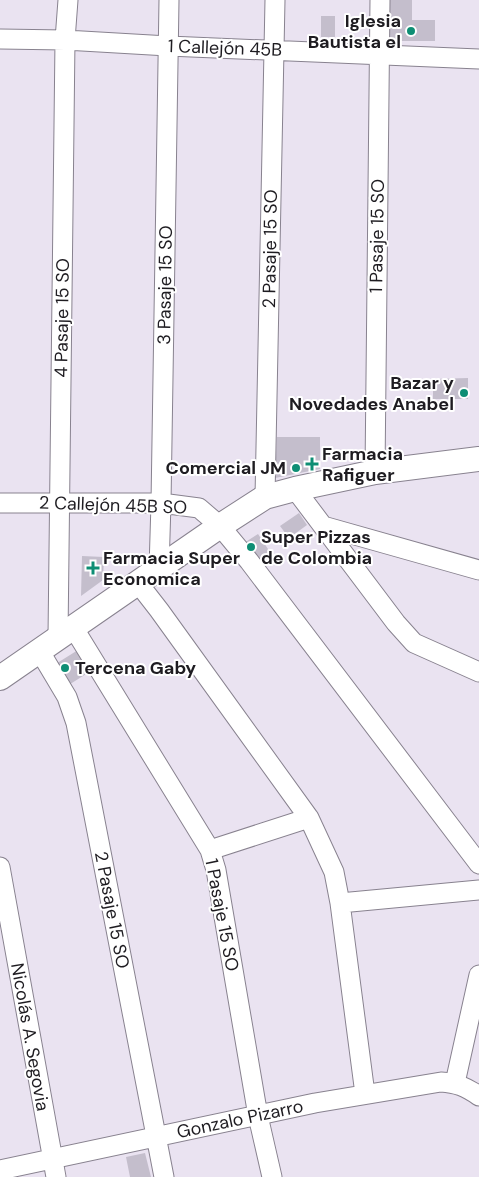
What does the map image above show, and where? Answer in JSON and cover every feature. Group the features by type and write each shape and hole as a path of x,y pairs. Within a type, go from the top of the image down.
{"street":[{"name":"4 Pasaje 15 SO","path":"66,632 60,503 65,40 68,0"},
{"name":"3 Pasaje 15 SO","path":"159,569 169,0"},
{"name":"2 Pasaje 15 SO","path":"265,497 275,0"},
{"name":"1 Pasaje 15 SO","path":"375,472 380,0"},
{"name":"1 Callejón 45B","path":"0,39 65,40 479,59"},
{"path":"0,678 265,497 375,472 479,459"},
{"path":"295,489 396,623 414,642 479,672"},
{"name":"2 Callejón 45B SO","path":"0,503 161,504 199,508 220,526 260,576 479,864"},
{"path":"323,526 479,570"},
{"path":"138,583 309,818 334,872 340,903 365,1094"},
{"name":"1 Pasaje 15 SO","path":"66,632 210,850 216,870 258,1116 272,1177"},
{"name":"2 Pasaje 15 SO","path":"39,650 67,697 76,723 164,1177"},
{"path":"210,850 309,818"},
{"name":"Nicolás A. Segovia","path":"0,867 54,1168"},
{"path":"340,903 479,890"},
{"path":"455,1083 479,975"},
{"name":"Gonzalo Pizarro","path":"0,1170 54,1168 156,1137 315,1103 441,1082 464,1086 479,1096"}],"building":[{"name":"Iglesia Bautista el","path":"388,0 412,0 412,20 435,20 435,41 388,41"},
{"path":"321,16 335,16 335,37 321,37"},
{"path":"468,378 468,399 433,399 433,379"},
{"path":"277,437 320,437 320,469 275,478"},
{"path":"299,513 307,525 289,538 280,526"},
{"path":"258,534 270,552 257,562 244,543"},
{"name":"Farmacia Super Economica","path":"82,556 104,557 103,580 81,596"},
{"path":"78,650 91,671 67,686 54,665"},
{"path":"145,1153 151,1177 130,1177 126,1157"}],"place":[{"name":"Iglesia Bautista el","path":"411,31"},
{"name":"Bazar y Novedades Anabel","path":"464,393"},
{"name":"Farmacia Rafiguer","path":"312,464"},
{"name":"Comercial JM","path":"296,468"},
{"name":"Super Pizzas de Colombia","path":"251,547"},
{"name":"Farmacia Super Economica","path":"93,568"},
{"name":"Tercena Gaby","path":"65,668"}]}
